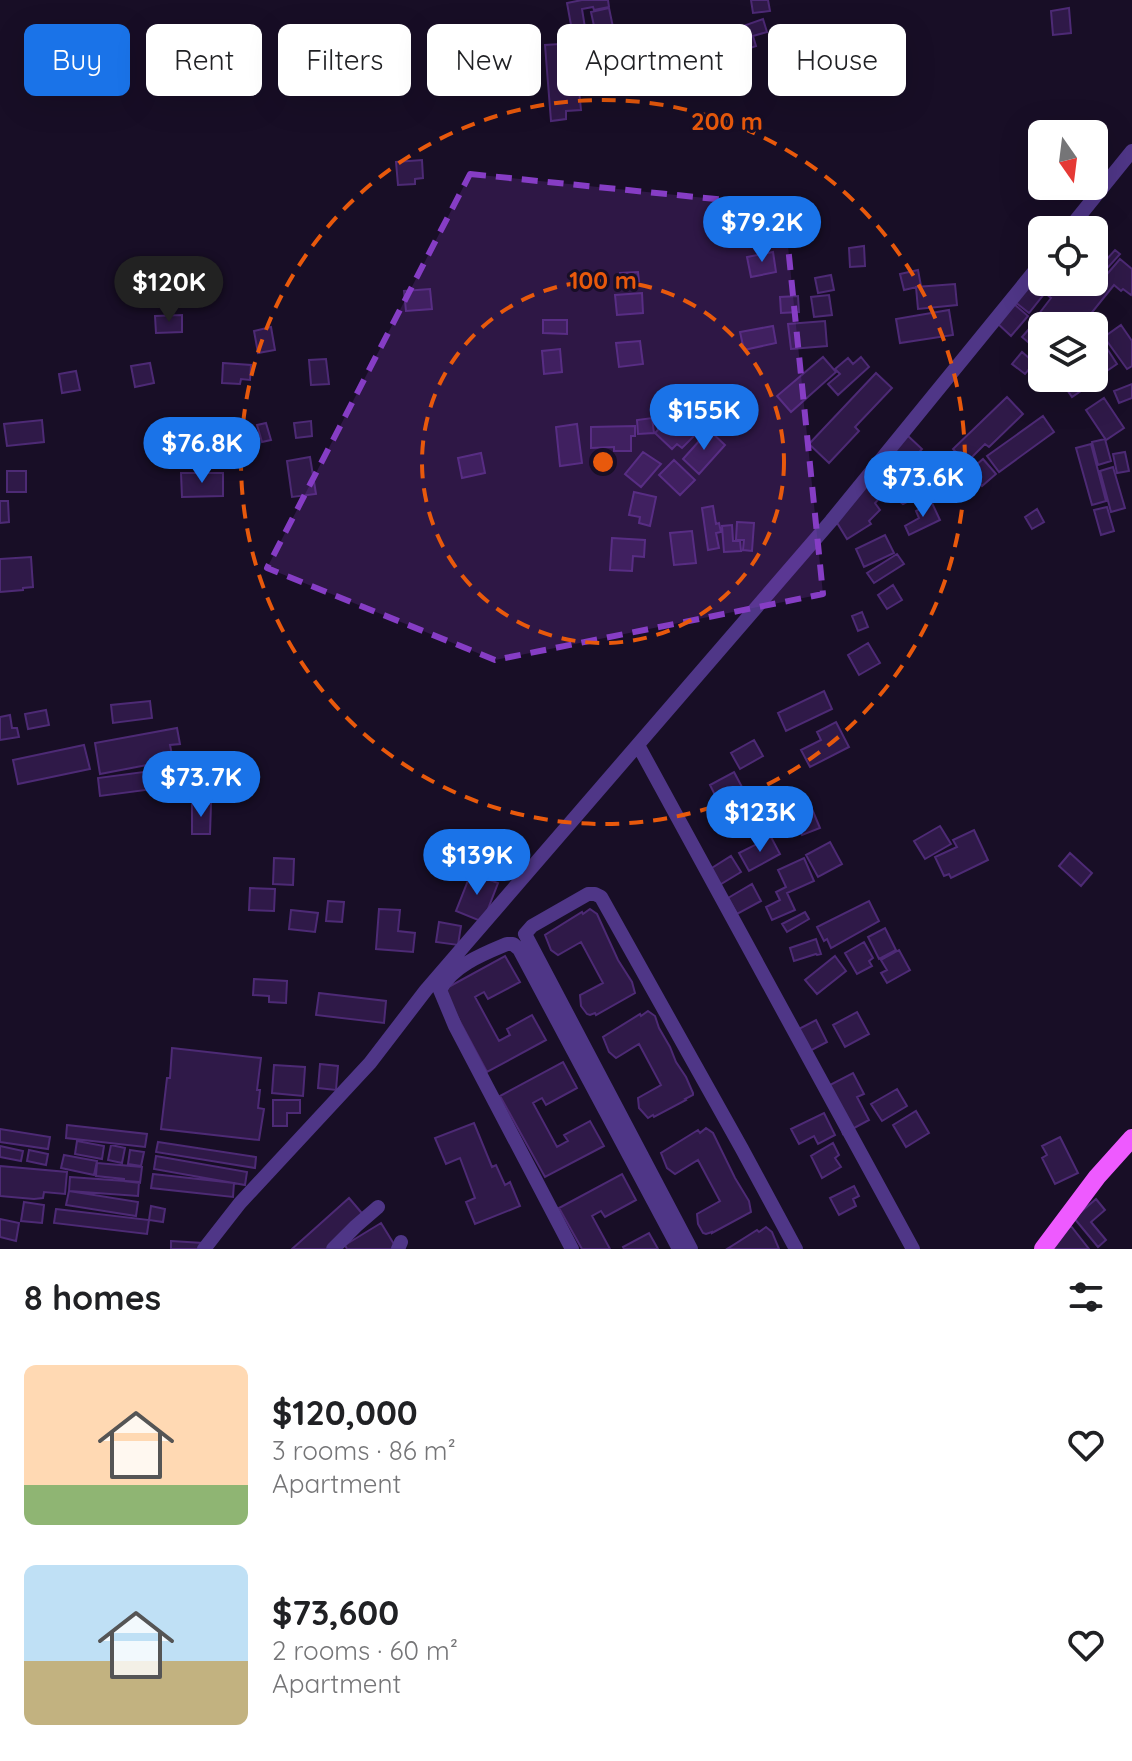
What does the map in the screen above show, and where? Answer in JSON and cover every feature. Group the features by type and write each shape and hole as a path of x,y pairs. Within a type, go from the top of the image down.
{"main road":[{"path":"1043,1249 1097,1177 1132,1138"}],"street":[{"path":"1079,216 1132,151"},
{"path":"204,1249 240,1203 370,1063 426,990 831,521 1028,279"},
{"path":"638,745 913,1249"},
{"path":"691,1249 525,934 532,926 588,894 601,897 796,1249"},
{"path":"572,1249 455,1026 440,990 448,976 507,944 519,949 679,1249"},
{"path":"333,1249 378,1207"}],"highlighted area":[{"path":"470,174 784,206 823,594 495,660 267,568"}],"building":[{"path":"608,0 609,7 582,9 584,24 571,24 567,3"},
{"path":"751,0 768,0 770,11 753,13"},
{"path":"609,8 612,24 594,24 591,12"},
{"path":"1069,8 1071,33 1053,35 1051,11"},
{"path":"763,19 767,32 753,36 756,46 752,47 752,24 749,24"},
{"path":"557,44 557,96 580,96 581,110 566,111 566,119 551,121 545,45"},
{"path":"422,160 423,178 415,179 415,184 398,185 396,162"},
{"path":"864,246 865,266 850,267 849,248"},
{"path":"1115,250 1120,254 1108,267 1108,258"},
{"path":"773,252 776,272 751,277 747,257"},
{"path":"1120,259 1132,269 1131,295 1114,285 1108,292 1108,273"},
{"path":"918,270 921,286 904,290 900,274"},
{"path":"638,272 639,281 620,282 620,273"},
{"path":"831,275 834,290 818,293 815,278"},
{"path":"955,284 957,305 918,309 916,287"},
{"path":"1028,287 1028,296 1043,296 1030,312 1015,302"},
{"path":"430,289 432,309 406,311 404,291"},
{"path":"642,293 643,313 617,315 615,295"},
{"path":"829,295 832,315 814,317 811,297"},
{"path":"798,296 799,312 781,313 780,297"},
{"path":"1049,296 1105,296 1092,312 1040,312 1051,298"},
{"path":"1014,304 1028,316 1011,336 997,323"},
{"path":"949,310 953,335 900,343 896,319"},
{"path":"182,315 182,332 156,333 155,316"},
{"path":"543,320 567,320 567,334 543,333"},
{"path":"825,321 827,346 791,349 788,324"},
{"path":"1121,325 1132,341 1132,366 1127,369 1108,343 1108,334"},
{"path":"773,326 776,343 744,350 740,332"},
{"path":"271,327 275,350 258,353 254,331"},
{"path":"640,341 643,364 619,367 616,343"},
{"path":"560,349 562,372 544,374 542,351"},
{"path":"1108,350 1117,364 1108,370"},
{"path":"1022,352 1028,357 1025,374 1012,364"},
{"path":"823,357 836,372 791,412 777,396"},
{"path":"861,357 869,367 838,395 828,384 840,374 835,369 848,358 853,364"},
{"path":"326,359 329,384 311,385 309,360"},
{"path":"150,363 154,383 135,387 131,366"},
{"path":"223,363 251,365 250,380 241,379 240,384 222,383"},
{"path":"76,371 80,390 62,393 59,374"},
{"path":"876,373 892,388 855,427 859,431 829,463 809,444"},
{"path":"1132,384 1132,398 1119,403 1114,391"},
{"path":"693,394 710,410 698,422 703,427 682,448 677,444 672,449 655,433"},
{"path":"1007,397 1023,414 989,447 985,444 966,463 953,449"},
{"path":"1104,398 1124,428 1106,440 1086,410"},
{"path":"1043,416 1054,432 999,472 987,456"},
{"path":"652,418 654,433 638,434 637,420"},
{"path":"42,420 44,442 7,446 4,424"},
{"path":"311,421 312,436 296,438 294,423"},
{"path":"266,423 271,440 262,442 257,425"},
{"path":"577,424 582,463 560,466 556,427"},
{"path":"635,426 631,451 614,451 614,447 591,448 591,427"},
{"path":"709,430 725,445 699,474 683,459"},
{"path":"907,435 922,449 904,469 889,455"},
{"path":"1105,439 1111,461 1098,465 1092,442"},
{"path":"1091,444 1106,501 1092,505 1076,448"},
{"path":"643,452 661,464 641,487 625,474"},
{"path":"1125,452 1129,471 1117,473 1113,454"},
{"path":"481,453 485,473 462,478 458,458"},
{"path":"310,457 316,494 292,497 287,461"},
{"path":"983,459 996,474 982,486 969,471"},
{"path":"674,460 695,480 680,495 659,475"},
{"path":"886,460 919,489 903,504 886,491 875,503 880,510 869,521 871,524 847,539 836,521"},
{"path":"937,460 949,473 926,494 914,480"},
{"path":"1113,467 1125,508 1111,512 1100,471"},
{"path":"7,471 26,471 26,492 7,492"},
{"path":"181,473 223,473 223,496 182,497"},
{"path":"634,492 656,497 650,526 639,523 640,517 629,515"},
{"path":"0,501 8,501 9,522 0,523"},
{"path":"932,503 940,520 909,535 905,526 919,518 916,511"},
{"path":"713,506 716,524 719,523 721,532 716,533 719,548 708,550 702,508"},
{"path":"1107,507 1114,531 1101,535 1094,510"},
{"path":"1037,509 1044,522 1032,529 1025,517"},
{"path":"737,522 754,523 752,551 743,550 744,540 736,540"},
{"path":"732,525 733,541 740,541 741,551 724,552 722,526"},
{"path":"692,531 696,563 674,565 670,533"},
{"path":"885,535 894,553 864,567 856,549"},
{"path":"612,538 645,540 644,557 633,556 632,571 610,570"},
{"path":"897,554 904,564 874,583 867,573"},
{"path":"31,557 33,587 0,592 0,559"},
{"path":"893,585 902,600 887,609 878,595"},
{"path":"862,612 868,627 858,631 852,616"},
{"path":"868,643 880,663 859,675 848,655"},
{"path":"824,691 832,709 786,731 778,713"},
{"path":"150,701 152,718 113,723 111,705"},
{"path":"46,710 49,725 28,729 25,714"},
{"path":"10,715 12,728 17,728 19,737 0,740 0,717"},
{"path":"836,722 849,747 810,767 801,750 821,740 817,732"},
{"path":"177,728 180,744 170,745 173,760 100,774 95,743"},
{"path":"754,740 763,756 740,769 731,753"},
{"path":"84,745 90,769 18,784 13,760"},
{"path":"181,767 184,785 100,796 98,778"},
{"path":"212,767 213,785 195,786 195,768"},
{"path":"734,772 743,789 738,792 747,810 723,823 714,806 719,803 710,785"},
{"path":"192,804 211,804 210,834 192,834"},
{"path":"812,809 820,828 802,835 795,816"},
{"path":"940,826 951,844 925,859 914,841"},
{"path":"974,830 988,860 951,878 949,874 944,876 935,857 957,847 953,840"},
{"path":"491,834 494,872 457,875 455,853 461,853 460,836"},
{"path":"771,837 780,854 749,871 739,853"},
{"path":"830,842 842,864 818,877 806,855"},
{"path":"1070,853 1092,873 1081,886 1059,866"},
{"path":"731,856 741,872 716,887 707,871"},
{"path":"274,858 294,859 293,885 273,884"},
{"path":"804,858 814,881 787,893 795,910 772,920 766,907 780,900 776,892 786,887 778,870"},
{"path":"471,873 498,883 483,922 456,911"},
{"path":"752,884 761,901 737,914 728,898"},
{"path":"250,888 275,889 274,911 249,910"},
{"path":"328,901 344,902 342,922 326,921"},
{"path":"869,901 879,921 831,948 817,927"},
{"path":"379,909 400,910 398,931 415,933 413,952 376,949"},
{"path":"590,909 597,914 635,993 596,1015 587,1014 581,1006 580,995 603,983 581,942 558,955 551,950 545,935"},
{"path":"291,910 318,913 315,932 289,929"},
{"path":"805,912 809,919 787,932 782,924"},
{"path":"439,922 461,926 458,945 436,942"},
{"path":"885,928 896,950 879,959 868,937"},
{"path":"816,939 821,954 794,961 790,948"},
{"path":"864,942 873,958 869,961 872,966 857,974 845,953"},
{"path":"899,950 910,970 887,983 881,973 887,970 881,960"},
{"path":"505,956 520,982 488,999 484,992 475,997 499,1041 510,1035 507,1029 532,1015 546,1040 487,1072 443,990"},
{"path":"835,956 846,971 817,994 805,980"},
{"path":"254,979 287,981 286,1003 269,1002 269,996 253,995"},
{"path":"319,993 386,1001 384,1023 316,1015"},
{"path":"648,1011 655,1016 693,1095 648,1118 639,1108 638,1098 661,1085 639,1044 616,1058 609,1052 603,1037"},
{"path":"857,1012 869,1034 845,1047 833,1025"},
{"path":"816,1020 827,1042 804,1054 793,1032"},
{"path":"172,1048 261,1058 258,1108 264,1109 259,1140 161,1129"},
{"path":"563,1062 577,1088 546,1105 542,1098 533,1103 557,1147 568,1141 564,1135 590,1121 604,1146 545,1177 500,1096"},
{"path":"320,1064 338,1066 336,1090 318,1088"},
{"path":"274,1065 305,1067 303,1096 272,1093"},
{"path":"853,1073 864,1094 857,1097 869,1120 843,1134 828,1086"},
{"path":"897,1089 907,1106 882,1121 871,1104"},
{"path":"273,1100 300,1100 300,1113 287,1113 287,1126 273,1126"},
{"path":"916,1111 929,1133 906,1147 893,1125"},
{"path":"824,1113 835,1135 818,1144 814,1136 799,1144 791,1129"},
{"path":"474,1123 492,1167 496,1165 505,1185 510,1182 520,1206 475,1224 466,1202 475,1198 460,1158 446,1164 435,1138"},
{"path":"67,1125 147,1134 145,1147 66,1138"},
{"path":"706,1128 713,1133 749,1201 751,1212 706,1234 698,1224 697,1214 720,1201 698,1160 675,1174 667,1168 661,1153"},
{"path":"0,1129 50,1137 48,1149 0,1142"},
{"path":"1060,1137 1078,1173 1055,1184 1042,1158 1047,1155 1042,1146"},
{"path":"77,1141 104,1146 102,1159 75,1154"},
{"path":"158,1142 256,1157 255,1168 156,1152"},
{"path":"833,1143 839,1155 835,1158 841,1167 822,1178 811,1156"},
{"path":"111,1145 125,1148 122,1163 108,1160"},
{"path":"0,1146 23,1151 21,1161 0,1157"},
{"path":"29,1150 48,1154 46,1165 27,1161"},
{"path":"130,1150 144,1152 141,1166 128,1164"},
{"path":"64,1155 97,1161 94,1175 61,1168"},
{"path":"156,1156 247,1172 245,1185 154,1169"},
{"path":"97,1163 142,1167 140,1183 96,1176"},
{"path":"0,1166 67,1172 65,1194 44,1192 43,1198 34,1199 0,1196"},
{"path":"153,1174 234,1183 233,1197 151,1188"},
{"path":"622,1174 636,1200 605,1217 601,1211 592,1216 610,1249 582,1249 559,1208"},
{"path":"70,1177 139,1182 138,1196 69,1191"},
{"path":"854,1186 859,1196 853,1199 856,1206 839,1215 830,1198"},
{"path":"69,1191 138,1202 136,1216 66,1205"},
{"path":"349,1198 366,1218 329,1249 292,1249"},
{"path":"1096,1199 1105,1210 1091,1222 1106,1240 1098,1247 1074,1218"},
{"path":"24,1202 44,1205 42,1223 21,1221"},
{"path":"151,1206 165,1209 163,1222 149,1220"},
{"path":"56,1209 149,1220 147,1234 54,1223"},
{"path":"0,1219 19,1223 16,1241 0,1237"},
{"path":"381,1223 397,1249 347,1249 345,1245"},
{"path":"1071,1226 1089,1249 1042,1249"},
{"path":"766,1227 772,1232 779,1249 727,1249 757,1230 759,1232"},
{"path":"649,1233 658,1249 624,1249 623,1247"},
{"path":"171,1241 203,1243 203,1249 171,1249"}]}
